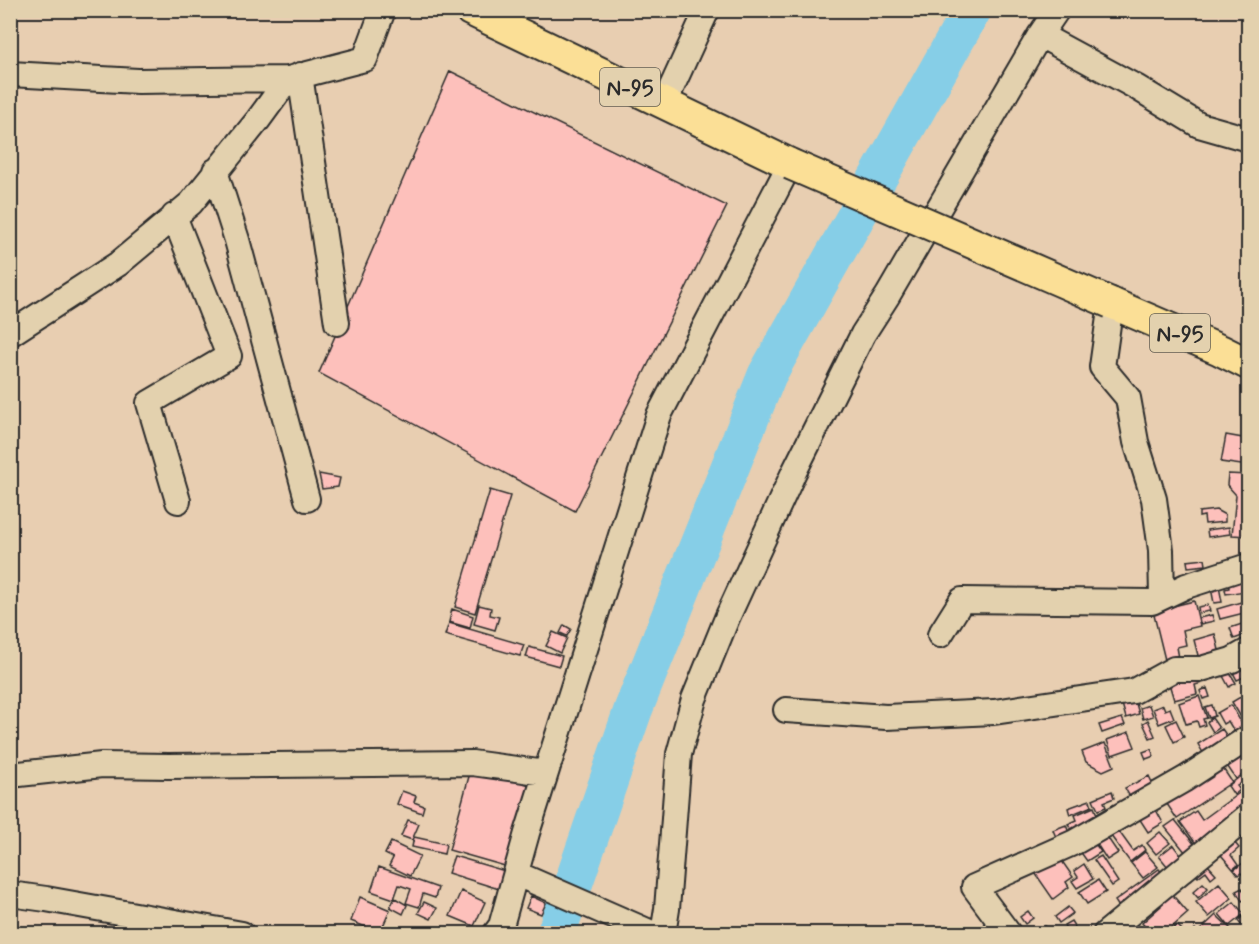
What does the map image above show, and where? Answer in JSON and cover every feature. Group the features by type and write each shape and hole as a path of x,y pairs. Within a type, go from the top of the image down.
{"main road":[{"name":"N-95","path":"470,10 790,164 1248,364"}],"street":[{"path":"10,74 138,81 294,77 364,59 383,10"},
{"path":"664,104 707,10"},
{"path":"522,876 656,933 667,909 679,754 694,699 727,618 794,472 863,334 1057,10"},
{"path":"1040,35 1136,87 1199,125 1248,139"},
{"path":"10,334 118,264 190,203 294,77"},
{"path":"294,77 337,323"},
{"path":"495,933 501,926 522,876 546,773 659,415 790,164"},
{"path":"215,171 237,240 307,499"},
{"path":"174,216 228,356 149,403 178,501"},
{"path":"1111,303 1102,367 1128,398 1136,442 1154,499 1161,550 1162,597"},
{"path":"940,635 962,600 1152,602 1186,586 1248,566"},
{"path":"786,710 886,717 994,712 1134,691 1174,669 1201,669 1232,660 1248,651"},
{"path":"1009,933 974,887 1075,842 1185,779 1248,738"},
{"path":"10,775 102,765 461,763 546,773"},
{"path":"1105,933 1248,816"},
{"path":"10,894 242,933"}],"building":[{"path":"450,71 727,206 575,511 319,373"},
{"path":"1226,435 1248,439 1248,466 1221,462"},
{"path":"319,474 340,478 338,487 322,489"},
{"path":"1228,474 1248,475 1248,536 1232,535 1236,495 1227,485"},
{"path":"490,490 510,496 475,613 455,607"},
{"path":"1216,510 1225,515 1225,522 1205,524 1204,516 1199,517 1199,512"},
{"path":"1229,527 1230,534 1208,537 1207,530"},
{"path":"1205,559 1206,565 1188,567 1187,561"},
{"path":"1248,575 1248,596 1245,591 1226,594 1225,589 1229,588 1227,578"},
{"path":"1210,583 1219,586 1222,602 1214,603"},
{"path":"1248,600 1248,612 1220,619 1217,609"},
{"path":"1194,601 1200,626 1183,630 1186,645 1177,647 1179,658 1184,656 1186,664 1167,668 1153,611"},
{"path":"479,605 491,608 490,615 499,617 495,630 474,624"},
{"path":"1208,605 1210,611 1199,613 1198,607"},
{"path":"452,609 473,616 470,628 449,622"},
{"path":"1212,615 1214,621 1200,624 1199,618"},
{"path":"1248,622 1248,634 1234,639 1230,628"},
{"path":"449,623 524,645 520,656 445,635"},
{"path":"564,625 571,629 567,636 560,633"},
{"path":"553,632 567,638 560,653 546,646"},
{"path":"1215,634 1221,658 1200,663 1194,640"},
{"path":"529,647 562,656 559,666 526,657"},
{"path":"1248,661 1248,684 1244,677 1237,680 1229,665"},
{"path":"1228,670 1236,683 1229,687 1222,674"},
{"path":"1204,671 1206,682 1195,685 1197,694 1174,700 1168,680"},
{"path":"1207,688 1210,697 1203,699 1200,691"},
{"path":"1133,693 1139,714 1126,718 1120,697"},
{"path":"1247,693 1248,695 1248,729 1232,702"},
{"path":"1199,696 1207,718 1203,719 1205,725 1199,727 1197,721 1186,724 1179,703"},
{"path":"1149,705 1153,716 1143,719 1140,708"},
{"path":"1163,705 1165,710 1170,708 1174,718 1159,724 1153,709"},
{"path":"1212,705 1215,716 1209,718 1205,707"},
{"path":"1231,705 1248,734 1240,741 1228,721 1223,724 1217,713"},
{"path":"1122,718 1125,725 1102,733 1099,725"},
{"path":"1212,718 1219,728 1213,732 1207,722"},
{"path":"1148,720 1155,736 1150,738 1143,723"},
{"path":"1176,720 1184,737 1174,742 1166,725"},
{"path":"1222,729 1231,742 1206,758 1198,744"},
{"path":"1129,732 1135,747 1112,755 1107,740"},
{"path":"1105,743 1114,766 1103,771 1086,762 1082,752"},
{"path":"1248,745 1248,771 1236,779 1224,761"},
{"path":"1151,749 1154,756 1146,759 1143,752"},
{"path":"1220,764 1232,782 1177,819 1165,801"},
{"path":"471,769 534,786 512,868 449,850"},
{"path":"1242,775 1246,780 1237,786 1240,790 1234,795 1228,786"},
{"path":"1149,776 1157,793 1134,804 1125,788"},
{"path":"402,791 416,796 414,802 424,806 422,813 397,804"},
{"path":"1112,791 1114,798 1104,802 1106,807 1098,810 1093,799"},
{"path":"1242,791 1248,799 1248,815 1200,849 1180,822 1196,811 1202,820"},
{"path":"1090,800 1092,806 1070,815 1068,808"},
{"path":"1094,807 1101,825 1074,837 1068,824 1077,820 1075,815"},
{"path":"1155,808 1163,823 1148,832 1139,818"},
{"path":"408,820 419,824 412,840 401,836"},
{"path":"1175,820 1195,845 1190,858 1165,827"},
{"path":"1066,825 1071,838 1058,842 1053,830"},
{"path":"1115,826 1133,851 1142,845 1145,850 1130,862 1108,832"},
{"path":"1103,831 1118,853 1107,860 1093,838"},
{"path":"1160,832 1170,843 1156,854 1147,843"},
{"path":"414,837 446,844 444,854 412,847"},
{"path":"1230,837 1239,848 1231,855 1238,865 1233,869 1216,849"},
{"path":"1091,838 1101,852 1087,861 1077,847"},
{"path":"391,842 420,856 410,876 389,866 393,858 385,854"},
{"path":"1173,845 1186,862 1168,867 1159,856"},
{"path":"1145,852 1158,867 1143,878 1131,863"},
{"path":"1057,854 1073,877 1066,882 1069,887 1053,899 1033,870"},
{"path":"454,856 505,871 499,889 448,873"},
{"path":"1101,856 1118,882 1112,886 1094,860"},
{"path":"1248,859 1248,880 1234,870"},
{"path":"1206,863 1216,874 1211,878 1206,871 1198,877 1194,873"},
{"path":"1084,864 1093,879 1077,888 1072,881 1078,877 1074,871"},
{"path":"379,867 438,888 435,898 423,894 419,907 406,903 411,889 399,885 394,899 371,891"},
{"path":"1159,869 1163,874 1123,913 1115,901"},
{"path":"1098,880 1106,892 1087,904 1079,892"},
{"path":"1203,883 1208,888 1198,898 1193,892"},
{"path":"1219,883 1232,898 1209,917 1196,902"},
{"path":"1242,888 1248,898 1242,901 1236,891"},
{"path":"461,891 485,902 474,926 450,916"},
{"path":"1169,891 1188,913 1164,934 1151,934 1142,923 1161,906 1157,902"},
{"path":"531,896 546,903 541,914 526,908"},
{"path":"360,897 390,910 380,933 351,921"},
{"path":"395,898 407,905 403,914 390,907"},
{"path":"424,902 437,908 431,919 418,913"},
{"path":"1234,902 1244,914 1229,926 1219,914"},
{"path":"1068,907 1073,913 1059,923 1055,917"},
{"path":"1028,911 1033,918 1025,924 1020,917"},
{"path":"1216,915 1231,929 1226,934 1191,934 1195,929 1198,932"},
{"path":"1243,916 1248,922 1248,933 1238,921"},
{"path":"1071,921 1079,934 1069,934 1064,925"},
{"path":"1177,925 1182,930 1178,934 1167,934"},
{"path":"1045,926 1050,934 1033,934"}],"waterway":[{"path":"556,934 633,710 767,375 972,10"}]}
